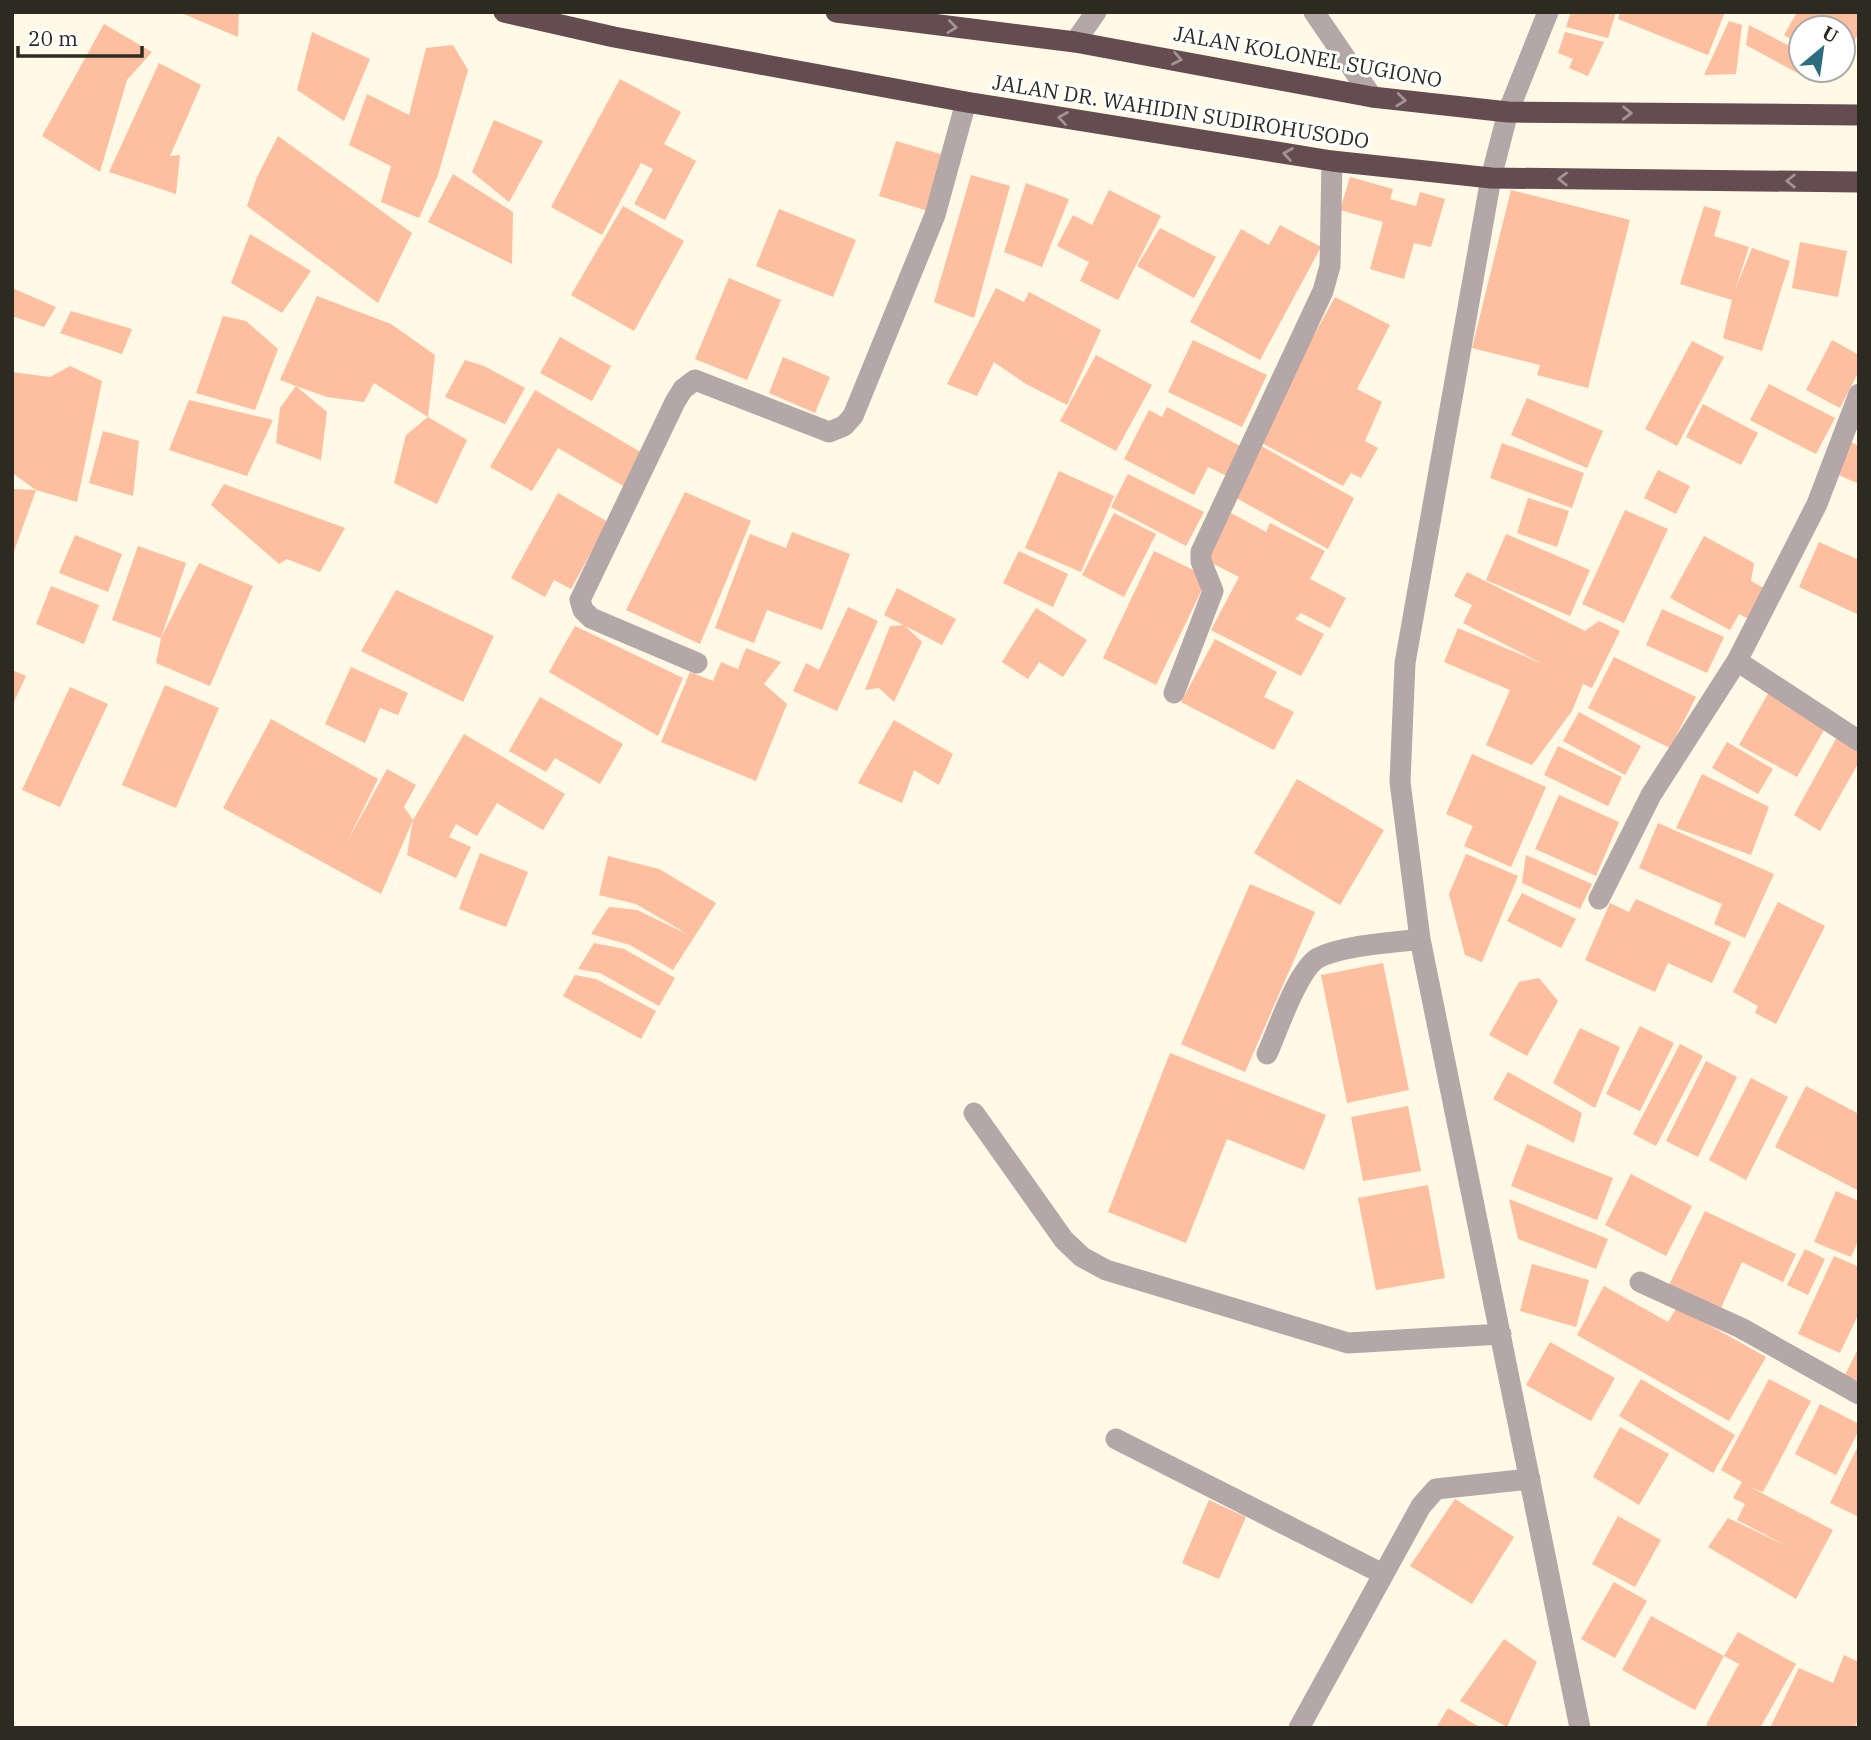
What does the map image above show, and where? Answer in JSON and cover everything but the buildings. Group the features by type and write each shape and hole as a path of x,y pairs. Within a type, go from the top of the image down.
{"highway":[{"name":"JALAN DR. WAHIDIN SUDIROHUSODO","path":"504,12 614,37 966,102 1332,161 1490,178 1859,182"},
{"name":"JALAN KOLONEL SUGIONO","path":"835,12 1075,42 1372,97 1508,112 1859,115"}],"street":[{"path":"1075,42 1096,12"},
{"path":"1314,12 1372,97"},
{"path":"1548,12 1508,112 1490,178 1405,663 1400,782 1412,940 1492,1334 1518,1480 1580,1728"},
{"path":"697,663 591,618 583,610 580,600 675,402 683,389 695,380 829,432 844,426 853,416 936,215 966,102"},
{"path":"1174,693 1213,591 1201,561 1201,552 1323,291 1330,266 1332,161"},
{"path":"1600,899 1651,795 1737,662 1817,504 1859,394"},
{"path":"1737,662 1859,741"},
{"path":"1267,1054 1303,975 1317,958 1379,943 1412,940"},
{"path":"974,1113 1064,1240 1082,1257 1106,1270 1348,1343 1492,1334"},
{"path":"1640,1282 1741,1328 1859,1394"},
{"path":"1116,1439 1383,1573"},
{"path":"1299,1728 1421,1506 1436,1489 1518,1480"}]}
